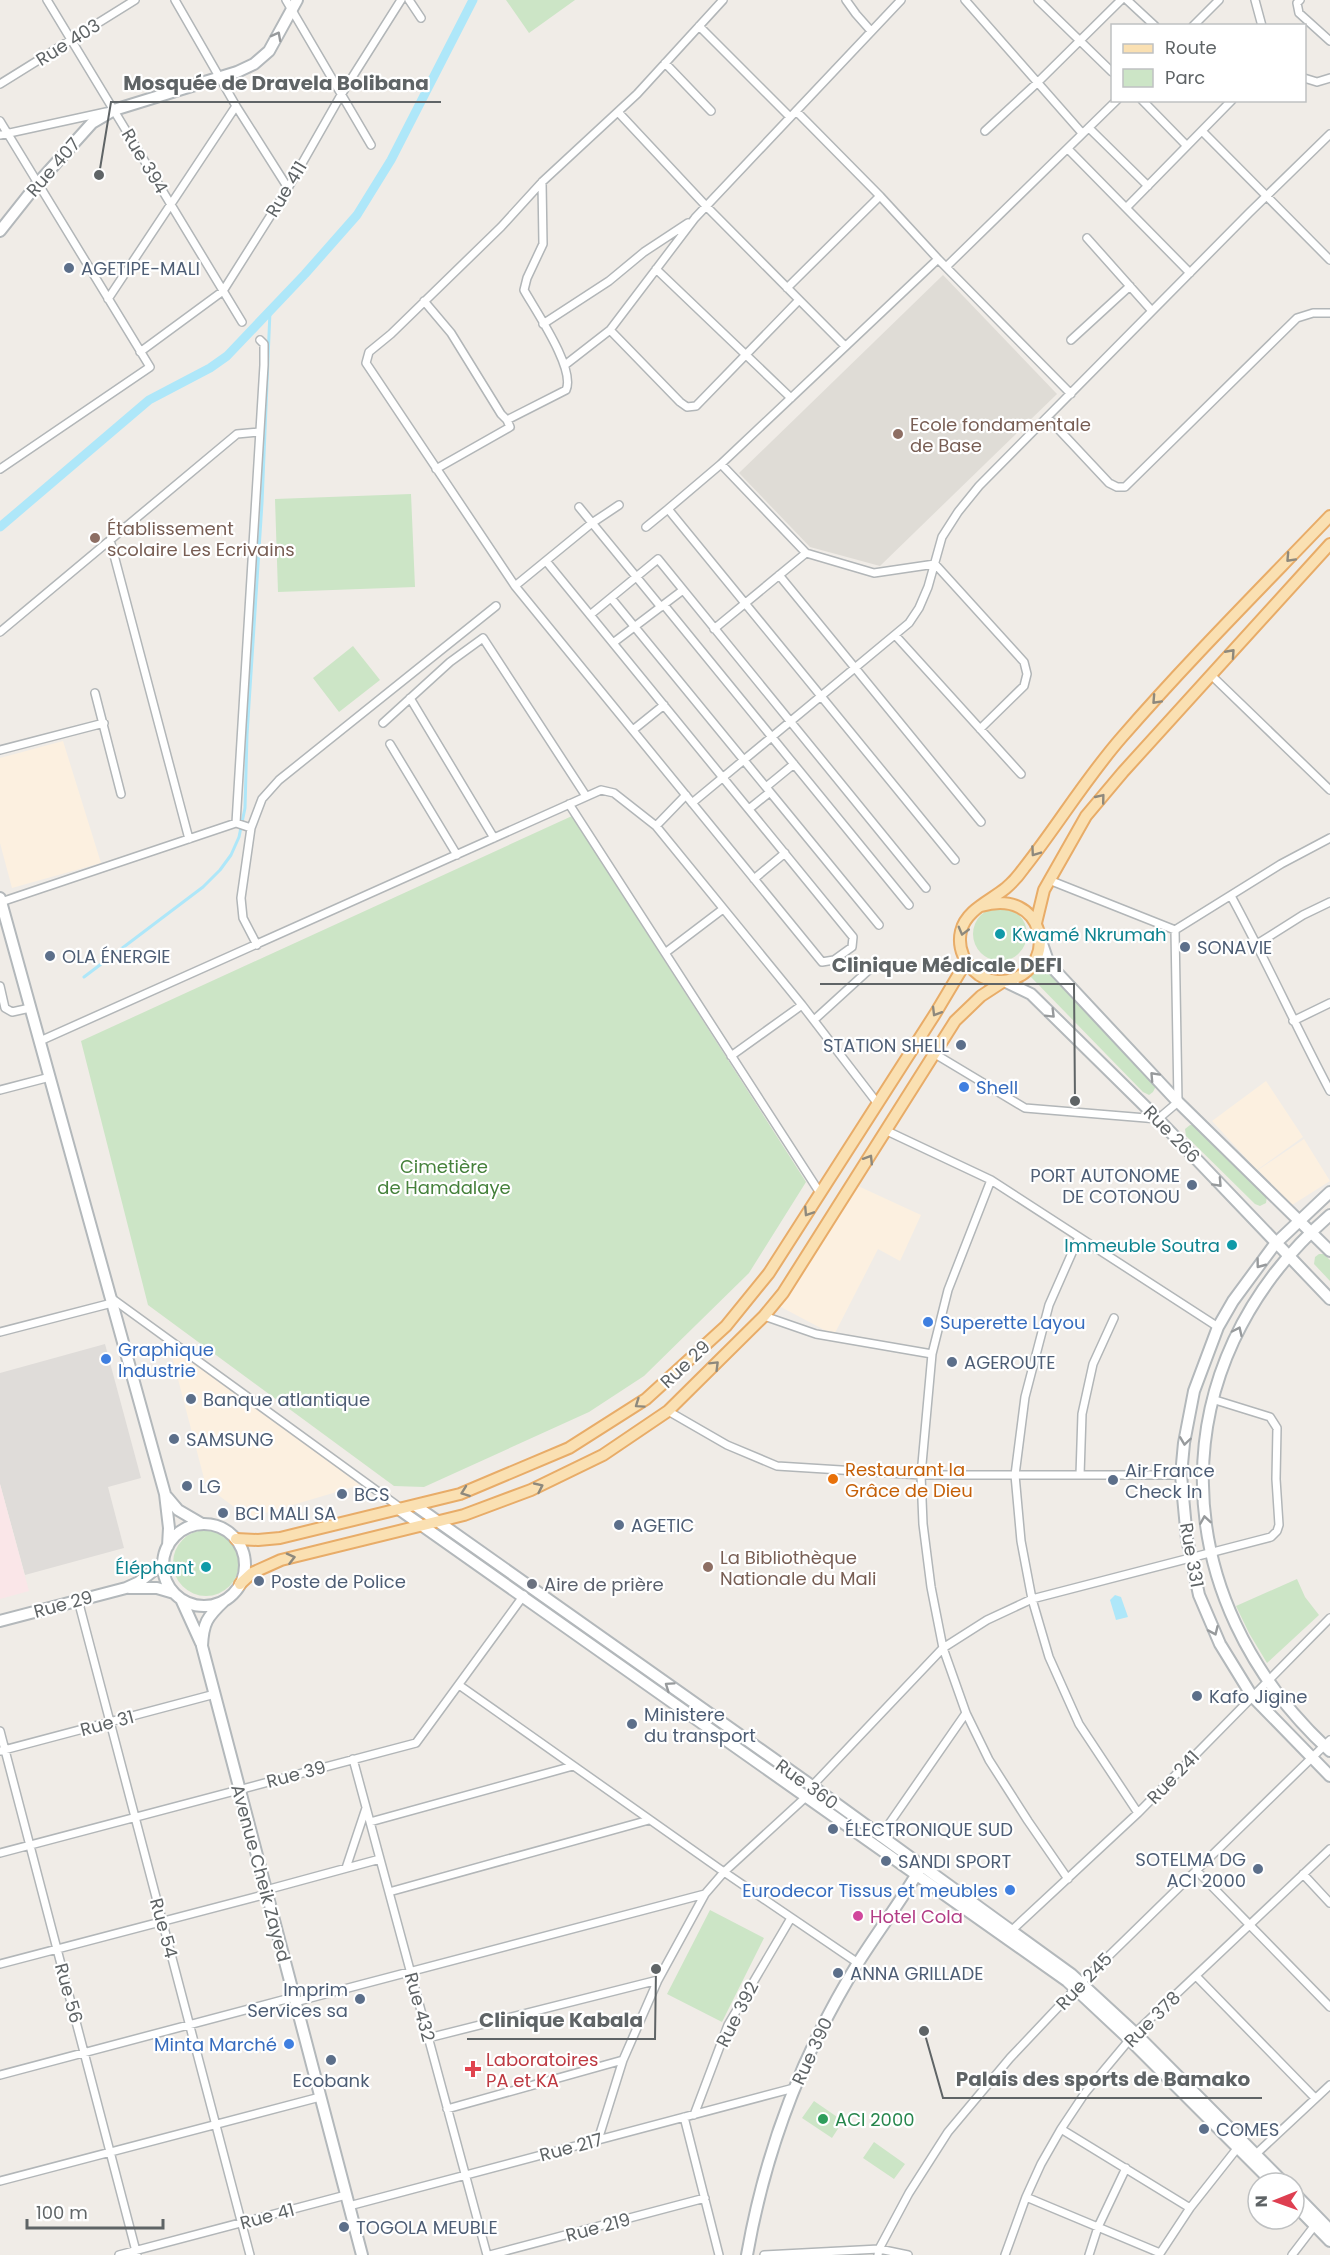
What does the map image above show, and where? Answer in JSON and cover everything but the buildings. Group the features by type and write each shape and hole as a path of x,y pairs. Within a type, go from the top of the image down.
{"main road":[{"name":"Rue 407","path":"0,231 38,183 92,123 114,110 237,72 254,64 269,51 291,3"},
{"path":"981,906 996,901 1012,903 1026,910 1036,923 1039,935 1037,957 1031,966 1014,979 1004,981 982,977 966,962 960,947 961,931 968,916 981,906 1006,888 1024,868 1065,809 1120,738 1330,516"},
{"path":"1036,923 1044,890 1086,816 1123,772 1330,544"},
{"path":"1,900 165,1494 169,1528 168,1546 163,1563 166,1579 178,1596 202,1646"},
{"name":"Rue 266","path":"1039,935 1049,964 1178,1102 1330,1251"},
{"name":"Rue 29","path":"236,1539 280,1538 460,1494 569,1448 646,1399 726,1326 769,1273 966,962"},
{"path":"178,1596 202,1606 224,1601 252,1573 281,1560 436,1523 531,1490 603,1455 668,1411 764,1316 795,1275 955,1021 981,996 1004,981"},
{"name":"Rue 266","path":"1004,981 1031,994 1158,1119 1330,1299"},
{"name":"Rue 331","path":"1330,1192 1275,1244 1233,1301 1218,1327 1194,1391 1184,1443 1181,1475 1187,1539 1199,1595 1220,1644 1252,1696 1330,1776"},
{"name":"Rue 331","path":"1328,1746 1268,1681 1224,1601 1210,1554 1203,1505 1202,1468 1212,1399 1228,1354 1243,1322 1266,1284 1311,1232 1330,1215"},
{"path":"165,1494 178,1510 202,1524 220,1527 236,1539 242,1549 244,1561 244,1573 240,1584"},
{"name":"Rue 360","path":"416,1506 436,1523 809,1791 880,1837 919,1870 1071,1974 1078,1986 1133,2036 1241,2144 1256,2154 1272,2171"},
{"path":"401,1509 809,1791 1078,1986"},
{"path":"168,1546 176,1534 188,1527 202,1524"},
{"name":"Rue 29","path":"0,1621 126,1588 139,1582 163,1563"},
{"name":"Rue 29","path":"126,1588 157,1588 178,1596"},
{"name":"Avenue Cheik Zayed","path":"224,1601 208,1616 203,1631 202,1646 362,2255"},
{"name":"Rue 390","path":"747,2255 767,2166 794,2088 824,2023 858,1963 919,1870"},
{"path":"1241,2144 1263,2171"},
{"path":"1306,2205 1330,2230"},
{"path":"1306,2216 1330,2241"}],"street":[{"name":"Rue 394","path":"47,0 242,322"},
{"name":"Rue 403","path":"0,84 135,0"},
{"path":"175,0 236,106 288,188"},
{"name":"Rue 411","path":"140,352 223,291 401,0"},
{"path":"409,0 421,18"},
{"path":"546,561 853,937 852,947 834,960 822,962 514,586 366,363 369,352 391,334 501,227 542,182 618,112 723,0"},
{"path":"846,0 871,31"},
{"path":"565,365 610,330 706,206 901,0"},
{"path":"965,0 1082,134"},
{"path":"1038,0 1111,70"},
{"path":"985,131 1121,0"},
{"path":"1127,0 1153,24"},
{"path":"1255,0 1261,24"},
{"path":"1300,0 1297,3 1299,12 1330,41"},
{"path":"1195,24 1215,1"},
{"path":"291,3 370,145"},
{"path":"699,26 880,196 938,259 1071,394"},
{"path":"665,63 711,111"},
{"path":"1306,78 1317,82 1330,78"},
{"path":"946,267 1115,102"},
{"path":"1144,102 1187,146"},
{"path":"1126,208 1229,102"},
{"path":"108,299 236,106"},
{"path":"4,134 114,110"},
{"path":"618,112 706,206 845,346"},
{"path":"0,121 4,134 38,183 150,367 0,469"},
{"path":"1089,128 1148,186"},
{"path":"1202,131 1330,260"},
{"path":"692,803 909,623 919,608 928,587 942,537 979,486 1330,134"},
{"path":"1068,149 1190,273"},
{"path":"507,420 566,390 569,379 565,365 524,290 527,278 543,244 542,182"},
{"path":"787,288 880,196"},
{"path":"543,324 609,281 644,252 695,219"},
{"path":"1087,238 1152,311"},
{"path":"646,527 721,464 938,259"},
{"path":"656,269 790,398"},
{"path":"1071,340 1130,286"},
{"path":"610,330 687,407 696,406 799,300"},
{"path":"424,302 451,333 507,420 509,429 436,469"},
{"path":"1048,418 1109,483 1116,487 1125,487 1297,318 1313,313 1330,312"},
{"path":"236,823 264,365 264,344 260,340"},
{"path":"0,632 237,434 259,432"},
{"path":"721,464 806,553 874,573 935,564"},
{"path":"514,586 592,523 619,505"},
{"path":"579,507 909,905"},
{"path":"668,509 955,860"},
{"path":"110,540 189,839"},
{"path":"714,629 806,553"},
{"path":"590,615 657,559 926,888"},
{"path":"935,564 1024,662 1027,674 1024,686 980,729"},
{"path":"779,575 981,822"},
{"path":"613,643 683,590"},
{"path":"611,598 879,925"},
{"path":"256,945 243,918 241,898 251,828 262,799 279,780 496,606"},
{"path":"895,635 1021,774"},
{"path":"383,723 450,662 483,639 586,796"},
{"path":"1211,675 1330,790"},
{"path":"95,693 121,794"},
{"path":"410,698 494,838"},
{"path":"633,730 664,705"},
{"path":"0,750 104,723"},
{"path":"390,744 457,855"},
{"path":"749,809 794,764"},
{"path":"39,1041 601,790 614,793 656,826 814,1020 878,1104"},
{"path":"656,826 686,795"},
{"path":"569,804 820,1193"},
{"path":"1,900 236,823 251,828"},
{"path":"1174,930 1281,864 1330,838"},
{"path":"754,879 785,854"},
{"path":"1049,880 1174,930"},
{"path":"1232,896 1293,1021 1326,1076 1330,1091"},
{"path":"1257,944 1303,915 1330,902"},
{"path":"665,953 723,909"},
{"path":"934,1054 1024,1108 1158,1119 1178,1102 1174,930"},
{"path":"814,1020 871,968"},
{"path":"0,986 3,1009 12,1012 30,1008"},
{"path":"1293,1021 1330,1003"},
{"path":"731,1056 802,1005"},
{"path":"0,1090 50,1077"},
{"path":"886,1131 991,1180 1218,1327"},
{"path":"991,1180 948,1290 933,1354 921,1475 926,1545 931,1587 943,1648 966,1713 989,1760 1068,1879"},
{"path":"1080,1238 1049,1305 1025,1397 1015,1475 1021,1541 1032,1599 1049,1657 1079,1724 1138,1813"},
{"path":"0,1332 111,1300 401,1509"},
{"path":"764,1316 816,1334 933,1354"},
{"path":"1080,1475 1082,1414 1093,1364 1114,1318"},
{"path":"598,2140 623,2060 658,1980 705,1894 724,1872 809,1791 943,1648 987,1620 1032,1599 1210,1554 1271,1537 1277,1531 1279,1525 1274,1422 1270,1417 1212,1399"},
{"path":"668,1411 727,1444 777,1466 921,1475 1181,1475"},
{"name":"Rue 39","path":"0,1853 416,1743 524,1595"},
{"name":"Rue 54","path":"78,1600 250,2255"},
{"name":"Rue 241","path":"1011,1931 1138,1813 1330,1618"},
{"path":"459,1685 649,1820 858,1963"},
{"name":"Rue 31","path":"2,1750 215,1694"},
{"path":"880,1837 966,1713"},
{"name":"Rue 56","path":"0,1731 2,1750 30,1845 137,2253"},
{"name":"Rue 245","path":"879,2252 909,2193 948,2132 1010,2058 1078,1986 1196,1870 1311,1758 1328,1746"},
{"name":"Rue 432","path":"353,1759 488,2255"},
{"path":"370,1822 573,1766"},
{"path":"346,1868 367,1808"},
{"path":"389,1892 649,1820"},
{"name":"Rue 378","path":"1005,2255 1026,2197 1041,2164 1061,2128 1085,2093 1133,2036 1330,1848"},
{"path":"0,1964 380,1859"},
{"path":"1196,1870 1330,2007"},
{"path":"1303,1874 1330,1903"},
{"path":"0,2075 189,2024 411,1972 705,1894"},
{"name":"Rue 392","path":"694,2115 728,2025 791,1918"},
{"path":"1196,1976 1315,2098"},
{"path":"428,2038 658,1980"},
{"path":"447,2109 623,2060"},
{"path":"1256,2154 1330,2085"},
{"name":"Rue 217","path":"347,2200 465,2175 794,2088"},
{"path":"0,2181 320,2097"},
{"path":"684,2117 719,2255"},
{"path":"1061,2128 1190,2208"},
{"path":"1026,2197 1159,2254 1190,2208 1241,2144"},
{"path":"1089,2255 1098,2227 1126,2168"},
{"name":"Rue 219","path":"488,2255 705,2198"},
{"name":"Rue 41","path":"119,2255 137,2253 241,2223 347,2200"},
{"path":"1292,2255 1315,2225"},
{"path":"764,2255 879,2252 908,2255"}],"shaded area":[{"name":"Ecole fondamentale de Base","path":"943,275 1057,394 880,566 810,547 739,473"},
{"path":"63,741 101,863 12,888 0,843 0,758"},
{"path":"1266,1081 1303,1137 1257,1170 1212,1121"},
{"path":"1304,1139 1330,1181 1292,1205 1258,1170"},
{"path":"858,1186 921,1215 900,1261 878,1249 834,1335 779,1306"},
{"path":"168,1341 360,1485 249,1518 206,1486"},
{"path":"105,1344 141,1478 108,1487 124,1548 25,1575 0,1484 0,1373"},
{"path":"0,1484 29,1591 0,1599"}],"green space":[{"path":"506,0 575,0 529,33"},
{"path":"411,494 415,587 278,592 275,499"},
{"path":"353,646 380,680 339,712 313,678"},
{"name":"Cimetière de Hamdalaye","path":"572,816 806,1182 749,1273 644,1376 589,1412 424,1487 394,1486 148,1305 81,1041"},
{"path":"995,907 1005,907 1015,911 1023,919 1027,934 1023,949 1015,957 1005,961 995,961 985,957 977,949 973,939 973,929 977,919 985,911"},
{"path":"1040,964 1153,1082 1156,1086 1153,1092 1149,1095 1143,1092 1029,975"},
{"path":"1194,1125 1267,1196 1266,1203 1260,1206 1255,1204 1186,1136 1185,1129"},
{"path":"1324,1254 1330,1260 1330,1281 1314,1264 1315,1257"},
{"path":"206,1530 219,1533 229,1540 236,1550 239,1563 236,1576 229,1586 219,1593 206,1596 193,1593 183,1586 176,1576 173,1563 176,1550 183,1540 193,1533"},
{"path":"1297,1579 1305,1597 1319,1615 1267,1663 1236,1606"},
{"path":"710,1910 764,1938 722,2022 667,1994"},
{"name":"ACI 2000","path":"814,2101 843,2121 832,2138 802,2118"},
{"name":"ACI 2000","path":"874,2142 905,2164 894,2179 863,2158"}],"water":[{"path":"1115,1595 1121,1597 1128,1617 1116,1620 1110,1600"}],"waterway":[{"path":"0,527 149,400 210,368 227,356 305,274 357,215 391,160 473,0"},
{"path":"84,977 203,887 231,855 239,837 245,808 270,311"}],"place":[{"name":"Mosquée de Dravela Bolibana","path":"99,175"},
{"name":"AGETIPE-MALI","path":"69,268"},
{"name":"Ecole fondamentale de Base","path":"898,434"},
{"name":"Établissement scolaire Les Ecrivains","path":"95,538"},
{"name":"Kwamé Nkrumah","path":"1000,934"},
{"name":"SONAVIE","path":"1185,947"},
{"name":"OLA ÉNERGIE","path":"50,956"},
{"name":"STATION SHELL","path":"961,1045"},
{"name":"Shell","path":"964,1087"},
{"name":"Clinique Médicale DEFI","path":"1075,1101"},
{"name":"PORT AUTONOME DE COTONOU","path":"1192,1185"},
{"name":"Immeuble Soutra","path":"1232,1245"},
{"name":"Superette Layou","path":"928,1322"},
{"name":"Graphique Industrie","path":"106,1359"},
{"name":"AGEROUTE","path":"952,1362"},
{"name":"Banque atlantique","path":"191,1399"},
{"name":"SAMSUNG","path":"174,1439"},
{"name":"Restaurant la Grâce de Dieu","path":"833,1479"},
{"name":"Air France Check In","path":"1113,1480"},
{"name":"LG","path":"187,1486"},
{"name":"BCS","path":"342,1494"},
{"name":"BCI MALI SA","path":"223,1513"},
{"name":"AGETIC","path":"619,1525"},
{"name":"Éléphant","path":"206,1567"},
{"name":"La Bibliothèque Nationale du Mali","path":"708,1567"},
{"name":"Poste de Police","path":"259,1581"},
{"name":"Aire de prière","path":"532,1584"},
{"name":"Kafo Jigine","path":"1197,1696"},
{"name":"Ministere du transport","path":"632,1724"},
{"name":"ÉLECTRONIQUE SUD","path":"833,1829"},
{"name":"SANDI SPORT","path":"886,1861"},
{"name":"SOTELMA DG ACI 2000","path":"1258,1869"},
{"name":"Eurodecor Tissus et meubles","path":"1010,1890"},
{"name":"Hotel Cola","path":"858,1916"},
{"name":"Clinique Kabala","path":"656,1969"},
{"name":"ANNA GRILLADE","path":"838,1973"},
{"name":"Imprim Services sa","path":"360,1999"},
{"name":"Palais des sports de Bamako","path":"924,2031"},
{"name":"Minta Marché","path":"289,2044"},
{"name":"Ecobank","path":"331,2060"},
{"name":"Laboratoires PA et KA","path":"473,2069"},
{"name":"ACI 2000","path":"823,2119"},
{"name":"COMES","path":"1204,2129"},
{"name":"TOGOLA MEUBLE","path":"344,2227"}]}
